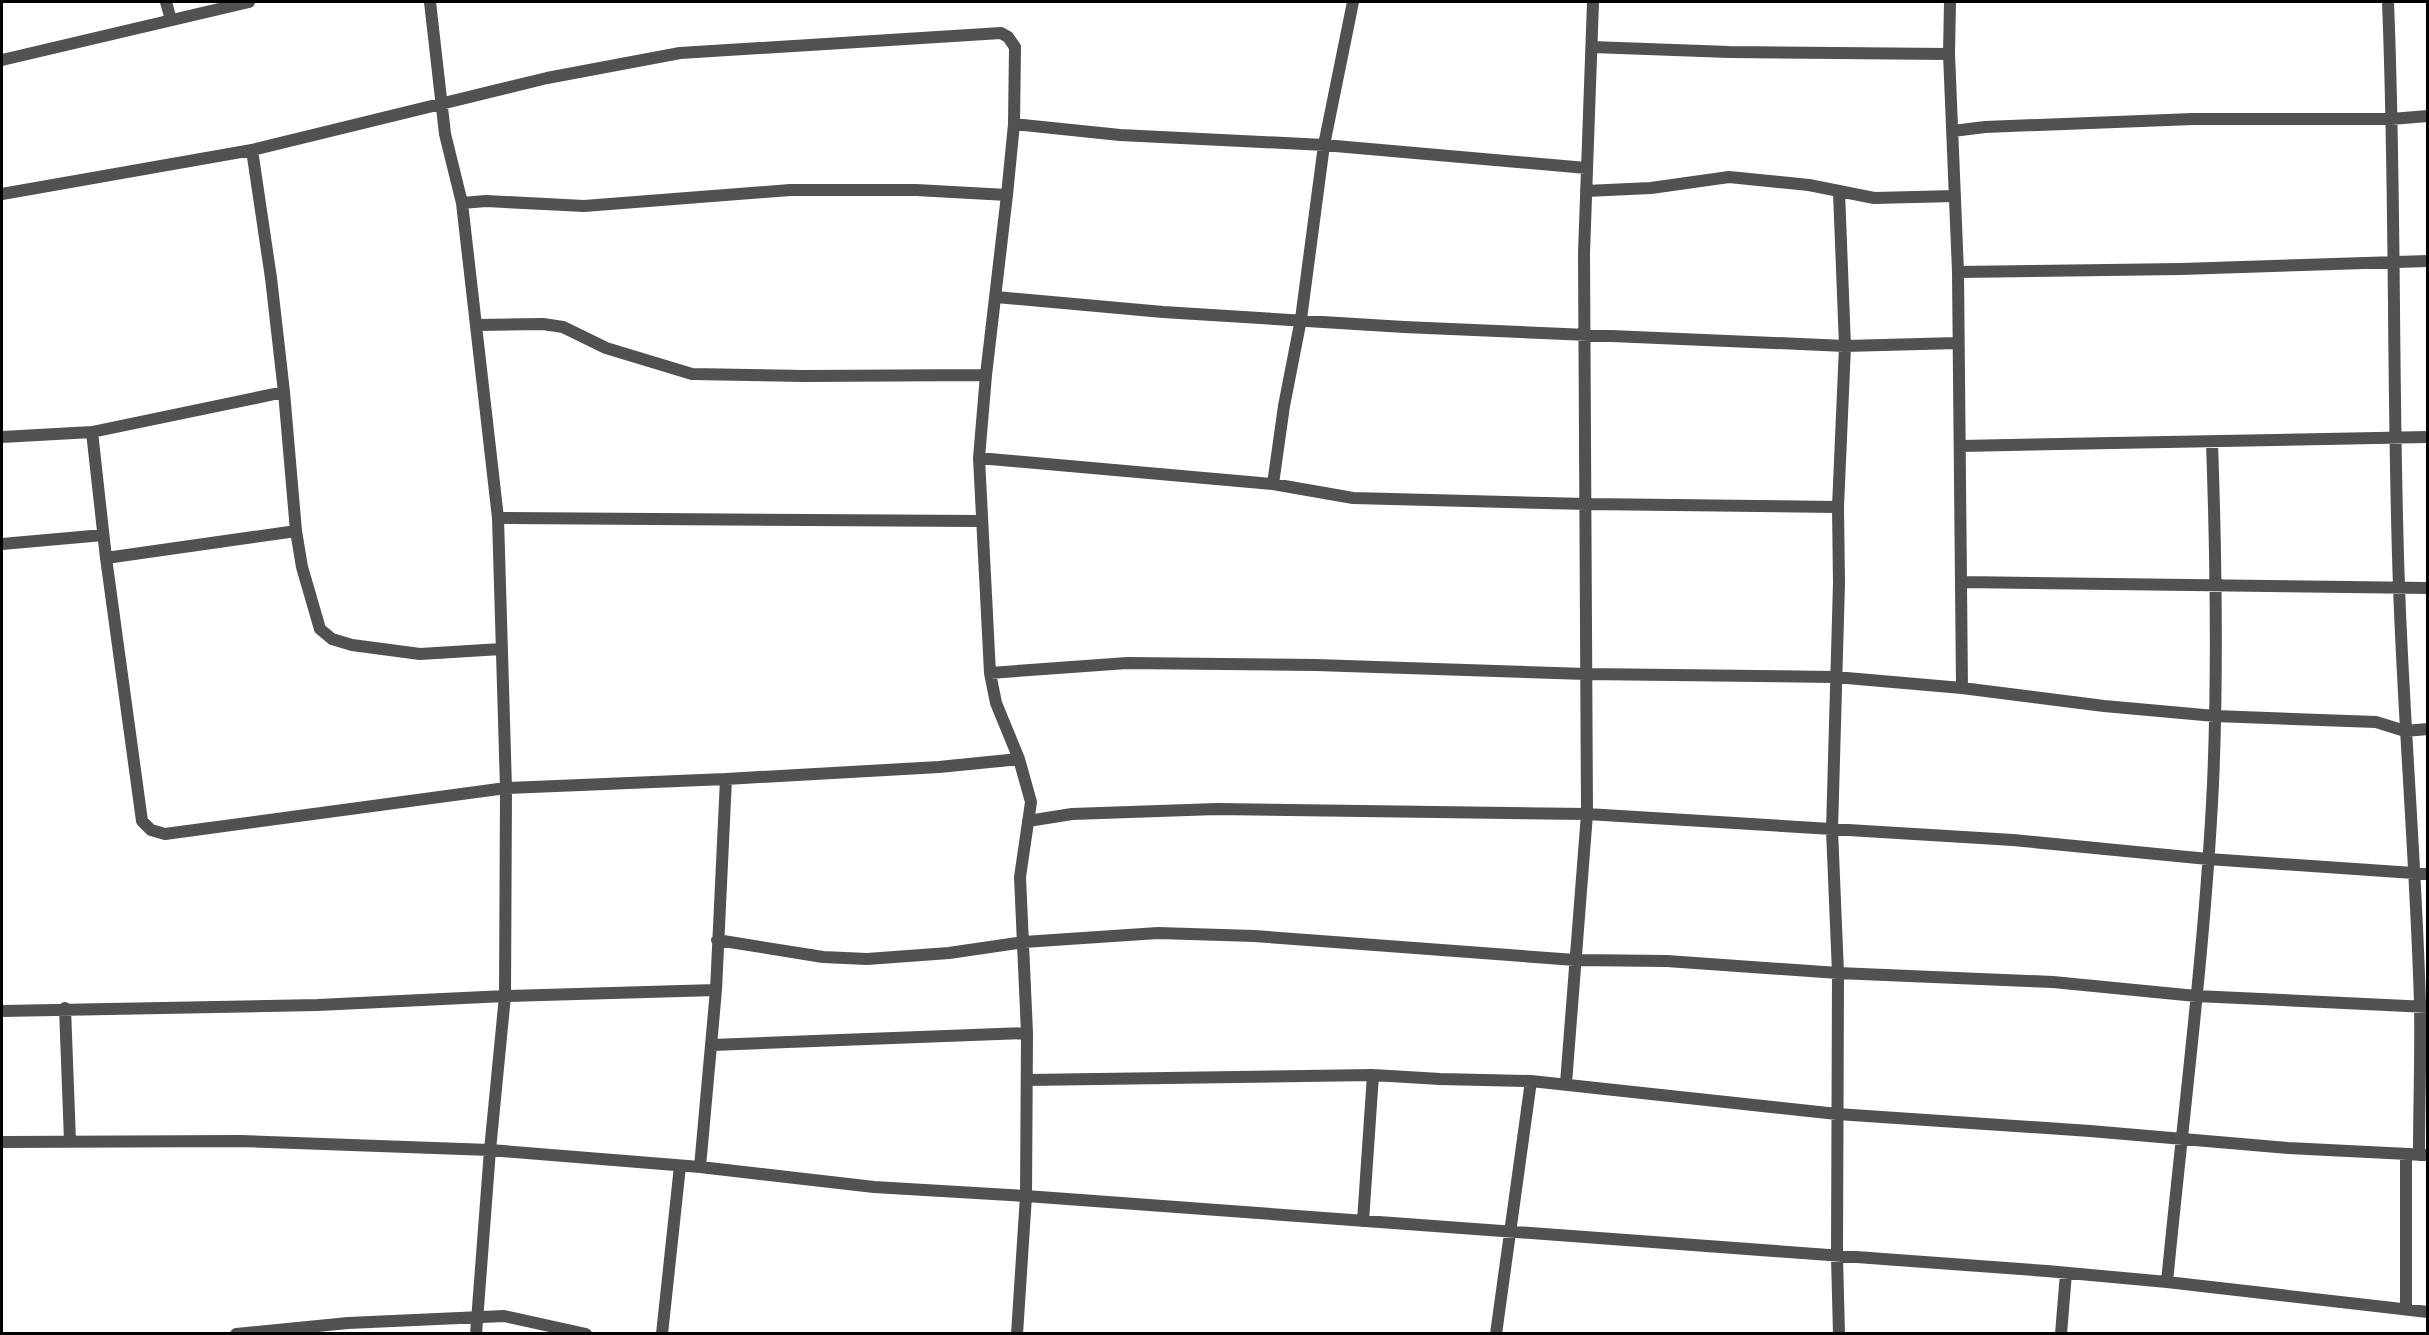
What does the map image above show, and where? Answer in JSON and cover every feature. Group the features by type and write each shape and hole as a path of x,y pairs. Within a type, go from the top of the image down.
{"street":[{"path":"166,2 171,20"},
{"path":"2,60 249,2"},
{"path":"430,2 441,103 452,167 462,203 498,518 506,788 505,996 476,1334"},
{"path":"1273,483 1284,406 1301,319 1324,145 1353,2"},
{"path":"1566,1083 1587,814 1584,279 1593,2"},
{"path":"1950,2 1958,272 1962,688"},
{"path":"1027,1080 1373,1075 1531,1081 1837,1114 2181,1138 2288,1148 2423,1155 2424,1007 2421,874 2405,731 2399,589 2388,2"},
{"path":"2,194 252,150 547,78 680,54 1001,33 1008,37 1015,47 1014,124 979,458 990,673 996,703 1019,759 1031,802 1020,877 1027,1080 1026,1196 1017,1334"},
{"path":"1592,47 1729,52 1950,54"},
{"path":"1953,131 1985,127 2193,119 2391,119 2427,116"},
{"path":"1014,124 1120,135 1324,145 1586,168"},
{"path":"252,150 272,278 296,531 302,567 320,629 332,639 352,645 420,654 501,649"},
{"path":"1586,191 1651,188 1729,177 1779,180 1874,198 1955,196"},
{"path":"462,203 486,201 584,206 790,190 916,190 1007,195"},
{"path":"1839,192 1845,346 1838,507 1839,583 1832,830 1838,973 1839,1334"},
{"path":"1958,272 2181,269 2427,261"},
{"path":"996,297 1163,312 1404,327 1845,346 1958,343"},
{"path":"476,325 543,324 563,327 606,348 692,374 986,375"},
{"path":"2,437 92,432 284,392"},
{"path":"92,432 103,535 142,821 151,830 165,834 506,788 939,767 1019,759"},
{"path":"1960,446 2212,443 2427,437"},
{"path":"2168,1282 2208,859 2215,716 2217,585 2212,443"},
{"path":"979,458 1273,483 1353,498 1838,507"},
{"path":"498,518 982,521"},
{"path":"106,558 296,531"},
{"path":"2,544 103,535"},
{"path":"1962,582 2427,588"},
{"path":"990,673 1127,663 1317,665 1586,674 1835,677 1962,688 2104,706 2215,716 2376,722 2405,731 2427,729"},
{"path":"700,1167 716,990 726,778"},
{"path":"1028,821 1072,814 1217,809 1587,814 2013,840 2208,859 2421,874"},
{"path":"717,940 823,957 867,959 948,953 1023,942 1158,933 1254,936 1575,960 1667,961 1838,973 2053,982 2196,996 2424,1007"},
{"path":"2,1011 65,1008 318,1005 505,996 716,990"},
{"path":"65,1008 70,1141"},
{"path":"712,1045 1027,1033"},
{"path":"1363,1221 1373,1075"},
{"path":"1496,1334 1531,1081"},
{"path":"2,1142 240,1141 490,1150 700,1167 874,1187 1026,1196 2066,1273 2168,1282 2427,1312"},
{"path":"2406,1154 2406,1309"},
{"path":"662,1334 680,1166"},
{"path":"2061,1334 2066,1273"},
{"path":"236,1334 348,1323 504,1316 586,1334"}]}
